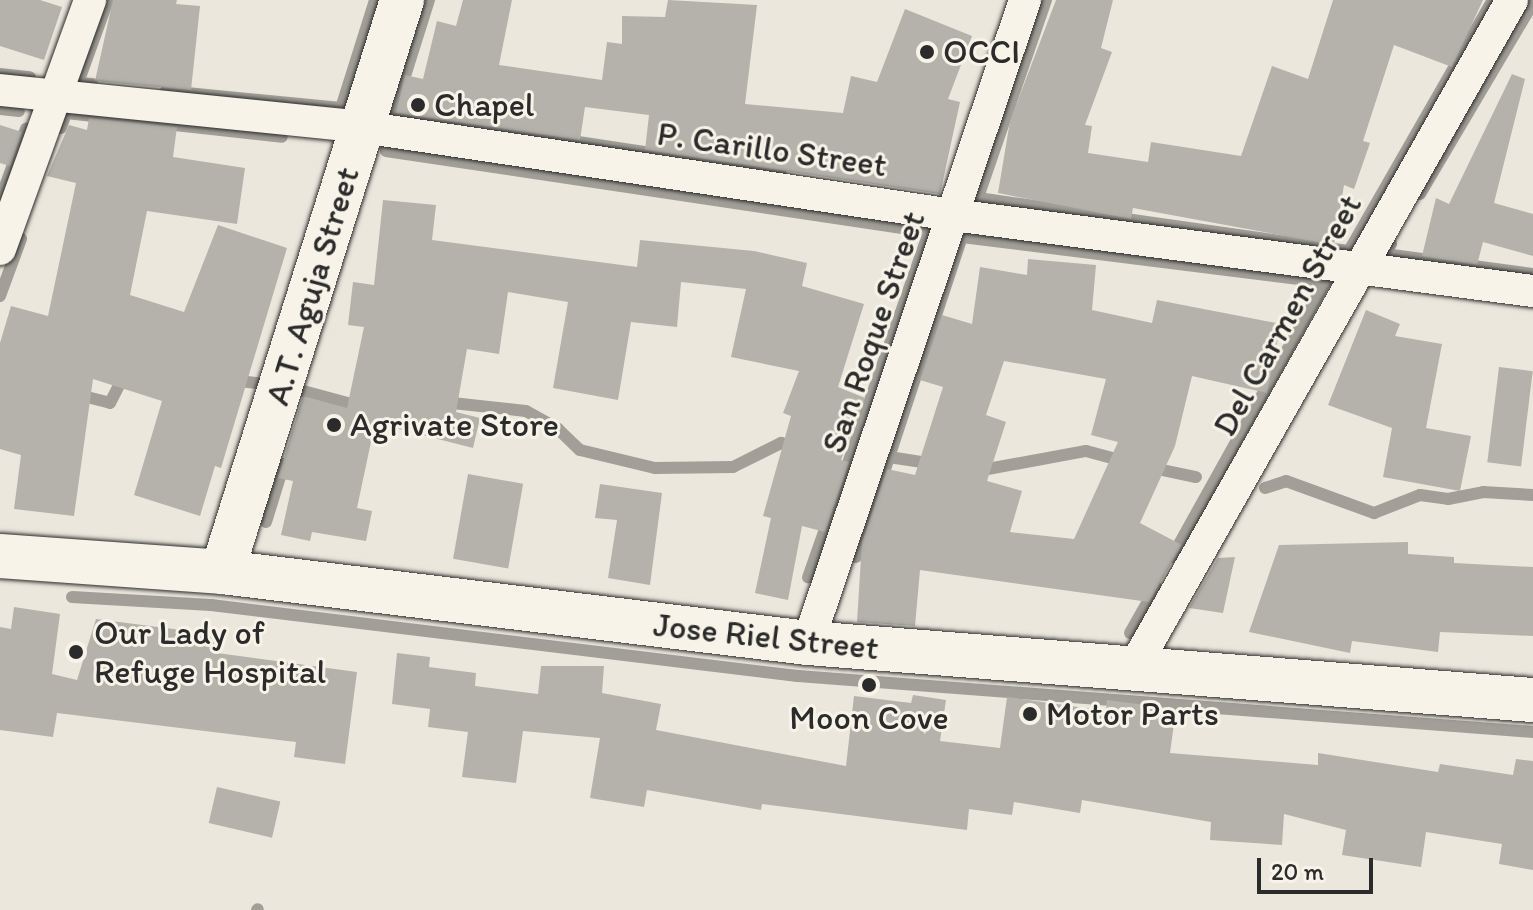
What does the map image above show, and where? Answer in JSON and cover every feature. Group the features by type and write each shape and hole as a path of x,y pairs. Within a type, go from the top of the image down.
{"main road":[{"name":"A.T. Aguja Street","path":"222,572 402,0"},
{"name":"Jose Riel Street","path":"0,556 222,572 808,643 1533,700"}],"street":[{"path":"0,249 90,0"},
{"name":"San Roque Street","path":"808,643 1025,0"},
{"name":"Del Carmen Street","path":"1133,669 1356,267 1512,0"},
{"name":"P. Carillo Street","path":"0,90 362,127 953,215 1533,291"}],"building":[{"path":"0,0 40,0 62,7 44,60 0,46"},
{"path":"113,0 177,0 176,4 200,6 191,90 95,81"},
{"path":"463,0 512,0 499,65 602,80 607,42 622,44 622,16 665,17 668,0 757,5 745,104 843,113 851,76 877,82 905,9 972,36 948,99 960,102 940,194 645,150 649,115 585,107 580,140 396,113 405,75 423,79 437,21 456,26"},
{"path":"1056,0 1113,0 1101,48 1112,52 1085,125 1092,126 1088,153 1148,162 1151,142 1241,156 1272,66 1308,79 1333,0 1483,0 1452,67 1394,45 1363,141 1370,143 1354,189 1344,185 1334,245 1133,208 1131,219 998,193 1010,121"},
{"path":"1512,74 1525,79 1494,203 1533,214 1533,256 1483,242 1477,265 1422,256 1436,198 1449,204"},
{"path":"89,118 177,127 173,157 245,168 237,224 147,211 130,295 184,312 218,225 287,248 221,468 215,466 200,516 134,495 162,401 93,379 74,516 14,509 21,455 0,449 0,343 11,306 48,316 76,183 47,176 69,125 87,130"},
{"path":"0,125 22,132 10,166 0,163"},
{"path":"383,200 436,205 432,240 637,267 640,240 754,251 807,263 802,286 864,304 838,387 865,398 841,460 849,462 825,532 802,526 788,600 755,593 771,518 763,516 791,416 783,413 799,371 731,357 746,289 681,282 677,327 631,322 618,400 553,388 568,302 508,292 499,354 467,349 456,412 480,418 473,448 375,423 357,508 372,511 366,541 312,532 310,541 281,535 293,481 278,478 303,396 347,408 364,327 348,325 353,282 374,285"},
{"path":"1028,259 1096,265 1092,310 1152,323 1157,300 1281,324 1267,393 1192,376 1175,446 1140,523 1182,545 1149,602 920,570 915,626 857,622 862,542 887,469 915,475 943,387 920,380 942,315 972,324 980,267 1027,275","holes":["1004,361 1106,379 1091,435 1118,442 1074,539 1010,532 1022,491 987,481 1006,422 986,415"]},
{"path":"1366,310 1400,324 1395,336 1442,344 1426,428 1471,436 1460,491 1383,477 1392,428 1328,405"},
{"path":"1499,367 1533,371 1521,466 1487,462"},
{"path":"468,474 523,484 508,568 453,559"},
{"path":"600,484 662,493 650,585 608,578 617,520 595,518"},
{"path":"1408,542 1408,554 1454,557 1454,563 1533,567 1533,636 1440,632 1438,652 1352,641 1350,653 1249,632 1279,545"},
{"path":"1235,557 1223,613 1189,608 1218,558"},
{"path":"14,607 60,614 52,674 77,680 96,619 220,635 217,653 357,672 345,764 294,757 296,742 57,713 53,737 0,730 0,627 11,629"},
{"path":"397,653 430,657 429,667 476,673 475,686 538,694 541,666 604,666 602,693 661,704 656,730 846,766 854,696 911,703 913,695 946,700 940,741 1000,748 1007,697 1106,711 1107,700 1176,709 1170,753 1318,765 1318,753 1438,772 1440,764 1513,775 1516,759 1533,761 1533,870 1499,864 1502,844 1426,832 1421,867 1342,855 1346,830 1284,814 1282,845 1210,840 1211,822 1082,800 1080,813 1014,802 1012,815 969,809 967,830 762,804 761,810 647,790 644,807 590,798 600,738 523,731 516,783 462,777 468,732 428,727 430,709 392,704"},
{"path":"217,787 280,802 272,838 209,823"}],"waterway":[{"path":"92,84 78,83 108,0"},
{"path":"166,91 341,108 375,0"},
{"path":"429,0 393,114 781,173"},
{"path":"1046,0 978,198 1315,246"},
{"path":"1333,249 1349,251 1493,0"},
{"path":"1420,194 1533,3"},
{"path":"0,74 30,77"},
{"path":"0,109 19,111"},
{"path":"61,128 66,113 282,137"},
{"path":"0,200 26,129"},
{"path":"386,151 929,232 808,577"},
{"path":"856,557 962,237 1325,282 1172,557"},
{"path":"0,296 21,239"},
{"path":"1391,244 1385,254 1533,274"},
{"path":"75,394 110,403 125,373"},
{"path":"231,380 272,385"},
{"path":"292,388 362,407"},
{"path":"443,402 526,411 558,429 580,450 655,468 733,467 781,443 798,448"},
{"path":"977,471 1086,451 1127,462"},
{"path":"889,457 935,464"},
{"path":"266,522 284,464"},
{"path":"1148,467 1196,477"},
{"path":"1265,488 1286,481 1374,513 1420,495 1448,499 1483,492 1533,495"},
{"path":"1130,633 1156,587"},
{"path":"72,597 211,605 798,676 1533,732"}],"place":[{"name":"OCCI","path":"927,52"},
{"name":"Chapel","path":"418,105"},
{"name":"Agrivate Store","path":"334,425"},
{"name":"Our Lady of Refuge Hospital","path":"76,652"},
{"name":"Moon Cove","path":"869,685"},
{"name":"Motor Parts","path":"1030,714"}]}
